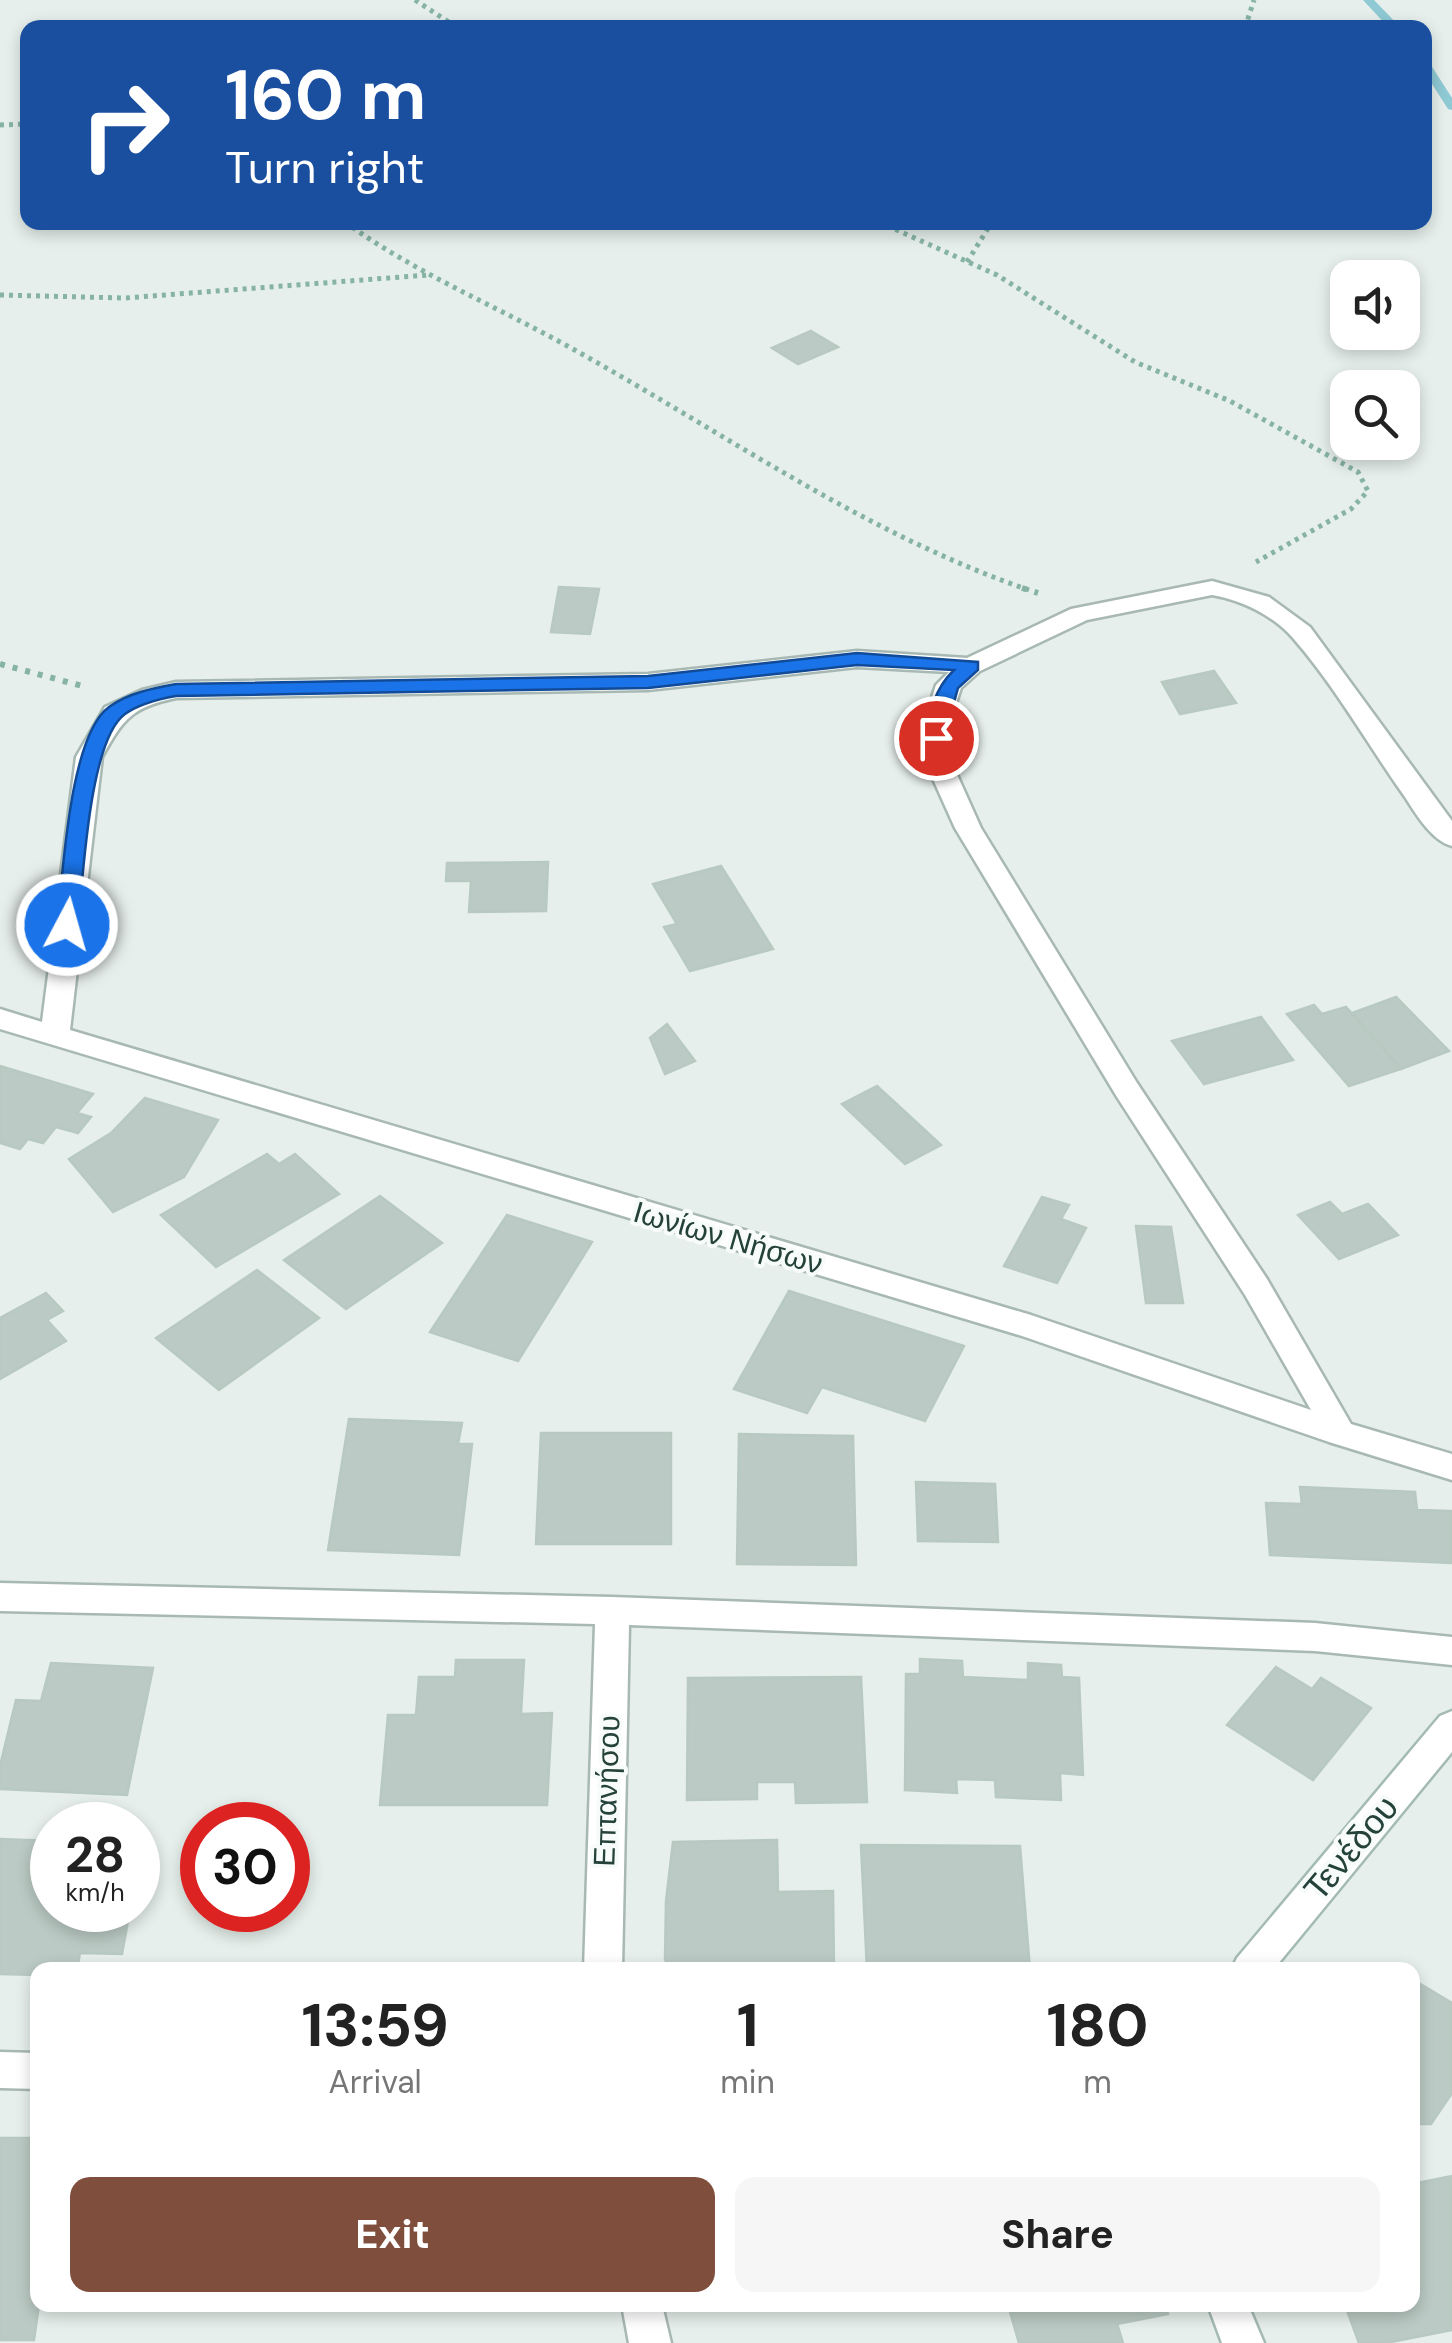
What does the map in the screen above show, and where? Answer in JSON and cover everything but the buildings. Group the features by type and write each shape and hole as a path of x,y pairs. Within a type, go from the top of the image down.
{"street":[{"path":"1340,1434 1256,1288 1127,1090 952,797 937,760 940,712 949,685 971,666 1080,614 1212,588 1251,596 1301,632 1427,810 1452,838"},
{"path":"55,1036 89,757 105,723 126,705 176,690 648,682 857,659 971,666"},
{"name":"Ιωνίων Νήσων","path":"0,1019 1013,1322 1340,1434 1452,1467"},
{"path":"0,1597 612,1611 1315,1638 1452,1651"},
{"name":"Επτανήσου","path":"602,1962 612,1611"},
{"name":"Τενέδου","path":"1257,1962 1452,1726"},
{"path":"0,2070 30,2071"},
{"path":"643,2312 650,2343"},
{"path":"1231,2312 1242,2343"}],"path":[{"path":"415,0 446,20"},
{"path":"355,230 379,248 571,348 897,537 962,567 1033,590 1080,614"},
{"path":"897,230 997,275 1135,362 1230,401 1358,472 1368,490 1351,509 1212,588"},
{"path":"967,262 987,230"},
{"path":"0,295 142,297 429,275"},
{"path":"0,664 82,685 126,705"}],"waterway":[{"path":"1368,0 1388,20"},
{"path":"1432,75 1452,107"}],"route":[{"path":"67,925 89,757 114,712 151,695 176,690 648,682 879,658 971,666 949,685 936,738"}]}
